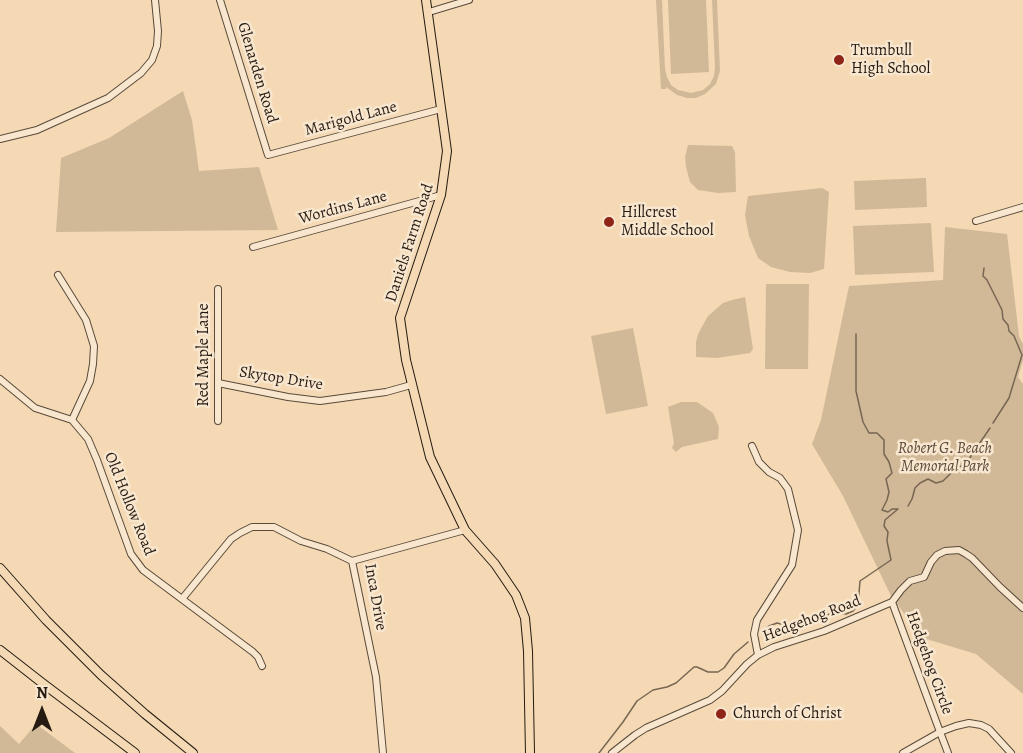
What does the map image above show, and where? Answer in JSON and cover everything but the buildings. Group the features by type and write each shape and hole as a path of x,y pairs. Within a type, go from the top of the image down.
{"highway":[{"path":"0,568 46,620 94,668 192,752"},
{"path":"0,650 134,753"}],"main road":[{"name":"Daniels Farm Road","path":"426,0 447,150 441,195 400,318 411,386 430,457 465,530 495,564 516,595 525,618 530,753"}],"street":[{"path":"0,140 44,128 108,98 141,73 152,60 157,46 156,0"},
{"name":"Glenarden Road","path":"219,0 268,155"},
{"path":"429,12 469,0"},
{"name":"Marigold Lane","path":"268,155 441,108"},
{"name":"Wordins Lane","path":"253,247 441,195"},
{"path":"976,221 1023,207"},
{"path":"0,380 35,408 72,420 90,381 94,346 86,320 58,275"},
{"name":"Red Maple Lane","path":"218,289 218,421"},
{"name":"Skytop Drive","path":"218,383 320,401 386,392 411,386"},
{"name":"Old Hollow Road","path":"72,420 88,439 131,554 143,570 253,652 262,666"},
{"path":"752,446 759,462 769,472 780,478 788,489 798,530 792,565 757,620 754,634 758,655"},
{"path":"182,598 231,539 240,532 252,528 274,528 352,561"},
{"name":"Inca Drive","path":"383,753 376,677 352,561 465,530"},
{"path":"892,603 910,581 924,577 937,555 945,551 959,550 972,558 982,571 1023,608"},
{"name":"Hedgehog Road","path":"612,753 646,728 710,700 758,655 892,603"},
{"name":"Hedgehog Circle","path":"892,603 948,753"},
{"name":"Hedgehog Circle","path":"903,753 940,732 969,723 981,724 989,729 1011,753"}],"green space":[{"path":"656,0 662,0 667,77 671,85 678,90 691,93 703,90 714,76 712,0 717,0 720,71 716,84 705,94 696,98 687,98 677,95 666,87 666,89 661,89"},
{"path":"668,0 706,0 709,72 671,74"},
{"path":"183,91 192,120 199,171 259,167 278,230 56,232 61,158 109,138"},
{"path":"688,145 732,146 735,152 736,192 718,193 698,190 690,182 686,167 685,157"},
{"path":"926,178 927,207 855,210 854,181"},
{"path":"822,188 829,192 824,269 810,273 790,272 771,267 758,258 749,236 745,215 748,196"},
{"path":"931,223 934,272 855,275 853,226"},
{"name":"Robert G. Beach Memorial Park","path":"945,227 1007,234 1019,336 1023,344 1023,360 1018,377 1023,384 1023,694 976,654 923,638 917,631 911,629 903,612 891,596 843,496 812,444 821,420 849,286 943,280"},
{"path":"766,284 809,284 808,369 765,369"},
{"path":"745,297 753,349 750,353 717,358 696,357 698,334 708,316 723,303"},
{"path":"633,328 648,406 606,414 591,336"},
{"path":"681,402 697,402 713,413 719,427 718,439 682,447 676,452 672,448 674,443 668,407"},
{"path":"36,724 75,753 0,753 0,726 19,744"}],"waterway":[{"path":"984,268 983,276 1002,310 1003,319 1022,355 1009,398 993,423"},
{"path":"762,633 769,626 777,623 792,630 801,627 807,621 814,621 834,612 846,614 853,611 858,605 860,581 891,560 887,541 888,532 884,526 885,520 898,509 888,512 882,510 889,492 886,479 892,473 884,454 884,440 877,433 869,433 863,422 856,391 856,334"},
{"path":"908,506 915,488 920,483 928,479 936,483 943,481 967,462 990,428"},
{"path":"599,753 637,701 653,690 676,683 694,667 708,672 718,672 748,642"}],"place":[{"name":"Trumbull High School","path":"839,60"},
{"name":"Hillcrest Middle School","path":"609,222"},
{"name":"Church of Christ","path":"721,714"}]}
